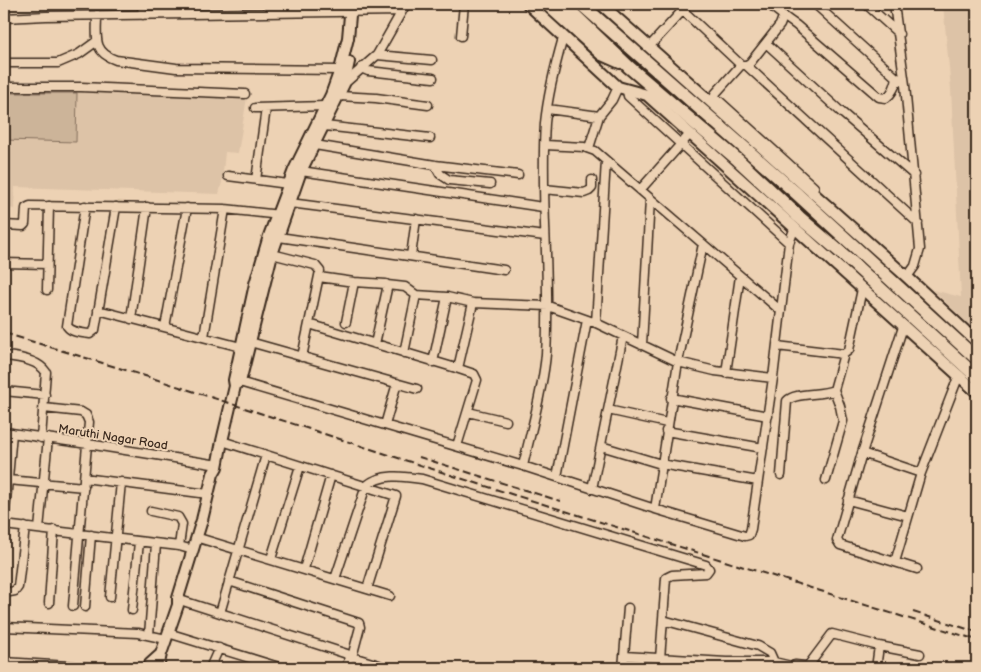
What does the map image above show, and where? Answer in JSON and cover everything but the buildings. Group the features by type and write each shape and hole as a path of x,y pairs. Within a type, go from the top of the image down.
{"highway":[{"path":"547,4 602,54 629,67"},
{"path":"563,4 629,67 738,160 977,377"},
{"path":"582,4 818,205 977,359"}],"street":[{"path":"142,4 143,14"},
{"path":"344,84 377,55 406,4"},
{"path":"461,36 464,4"},
{"path":"528,4 789,243"},
{"path":"601,4 818,205 907,277 977,342"},
{"path":"676,4 918,223"},
{"path":"768,4 796,25 882,98 886,98 894,91 897,78"},
{"path":"815,4 905,85"},
{"path":"866,4 899,34"},
{"path":"894,4 905,85 920,250 918,260 907,277"},
{"path":"245,345 255,284 268,236 290,203 302,171 315,145 325,106 340,70 354,8"},
{"path":"158,668 167,636 202,538 219,474 218,466 222,441 245,345 272,254 279,237 281,215 288,184 298,161 339,96 344,84 354,8"},
{"path":"4,18 354,8 402,11"},
{"path":"649,47 682,10"},
{"path":"97,15 97,41 100,52 106,57 133,63 176,68 340,70"},
{"path":"783,17 780,24 750,63 743,65 715,94 717,100 900,265"},
{"path":"524,466 546,356 548,306 544,206 545,145 552,78 563,38"},
{"path":"4,63 58,63 79,54 97,41"},
{"path":"766,43 914,175"},
{"path":"377,55 432,60"},
{"path":"361,68 368,71 433,78"},
{"path":"4,87 81,87 245,94"},
{"path":"590,148 598,116 622,89"},
{"path":"622,89 647,95 977,392"},
{"path":"339,96 376,98 428,105"},
{"path":"255,108 325,106"},
{"path":"256,180 266,108"},
{"path":"548,109 598,116"},
{"path":"321,124 430,138"},
{"path":"640,190 690,134"},
{"path":"315,145 435,165 518,175"},
{"path":"545,145 590,148 781,311"},
{"path":"596,323 606,161"},
{"path":"435,165 440,174 449,180 490,184"},
{"path":"302,171 544,206"},
{"path":"228,176 288,184"},
{"path":"544,189 584,193 592,188 592,180"},
{"path":"642,345 650,199"},
{"path":"290,203 545,236"},
{"path":"4,225 23,226 28,206 225,209 281,215"},
{"path":"46,290 49,206"},
{"path":"85,206 67,326 78,333 90,334 95,330 116,207"},
{"path":"131,319 147,207"},
{"path":"165,327 187,208"},
{"path":"204,338 225,209"},
{"path":"411,256 416,219"},
{"path":"236,383 457,446 655,509 745,536 749,535 768,416 789,243 795,227"},
{"path":"279,237 504,270"},
{"path":"655,509 671,398 703,244"},
{"path":"272,254 315,264 320,270 302,357"},
{"path":"4,264 47,264"},
{"path":"726,372 740,276"},
{"path":"319,277 354,282 383,283 405,287 416,295 447,297 473,303 548,306 596,323 678,362 726,372 773,378"},
{"path":"346,322 354,282"},
{"path":"375,344 387,285"},
{"path":"826,480 843,421 834,390 844,354 849,350 862,289"},
{"path":"404,353 416,295"},
{"path":"434,362 447,297"},
{"path":"456,368 459,364 473,303"},
{"path":"98,310 204,338 302,357 417,389"},
{"path":"557,477 587,320"},
{"path":"309,324 474,374 477,378 457,446"},
{"path":"903,327 862,453 837,538 840,545 916,569"},
{"path":"592,489 623,336"},
{"path":"777,346 844,354"},
{"path":"4,356 29,361 44,369 47,376 44,408 44,482 39,529"},
{"path":"895,562 921,473 959,375"},
{"path":"385,425 397,383"},
{"path":"781,475 787,401 792,397 824,394 834,390"},
{"path":"4,391 45,395"},
{"path":"671,398 768,416"},
{"path":"44,408 83,412 89,422 73,606"},
{"path":"608,410 667,427 763,448"},
{"path":"468,412 506,421"},
{"name":"Maruthi Nagar Road","path":"4,432 218,466"},
{"path":"12,433 4,525 179,546 193,550"},
{"path":"222,441 394,495 396,498 367,589"},
{"path":"601,446 661,464 758,481"},
{"path":"862,453 921,473"},
{"path":"220,613 266,455"},
{"path":"180,603 178,598 213,474 218,466"},
{"path":"271,559 300,466"},
{"path":"304,569 331,476"},
{"path":"335,579 366,486 371,481 386,477 422,479 706,565 709,570 706,573 672,575 666,578 660,659"},
{"path":"84,478 208,494"},
{"path":"8,480 84,486"},
{"path":"110,597 121,482"},
{"path":"848,500 908,516"},
{"path":"151,511 178,517 182,524 179,546"},
{"path":"4,593 15,591 18,587 25,527"},
{"path":"49,603 54,530"},
{"path":"85,607 91,535"},
{"path":"202,538 390,596"},
{"path":"132,610 139,542"},
{"path":"149,635 156,544"},
{"path":"229,581 359,623 360,627 346,668"},
{"path":"180,603 220,613 379,665"},
{"path":"623,668 628,608"},
{"path":"663,620 758,646 770,653 774,662"},
{"path":"4,627 167,636 219,648 282,668"},
{"path":"808,666 832,634 920,654"},
{"path":"876,668 879,646"},
{"path":"210,668 219,648"},
{"path":"149,668 150,664 161,654"},
{"path":"624,656 660,659 774,662 790,667 795,665 823,668"},
{"path":"4,662 100,668"}],"shaded area":[{"path":"943,4 977,4 977,332 933,290 961,297 951,89"},
{"path":"4,79 20,82 248,91 238,153 225,152 219,194 15,187 14,209 4,207"},
{"path":"4,93 77,93 76,142 4,140"}],"railway":[{"path":"4,333 155,379 460,478 977,640"},
{"path":"419,457 560,501"},
{"path":"913,612 977,632"}]}
